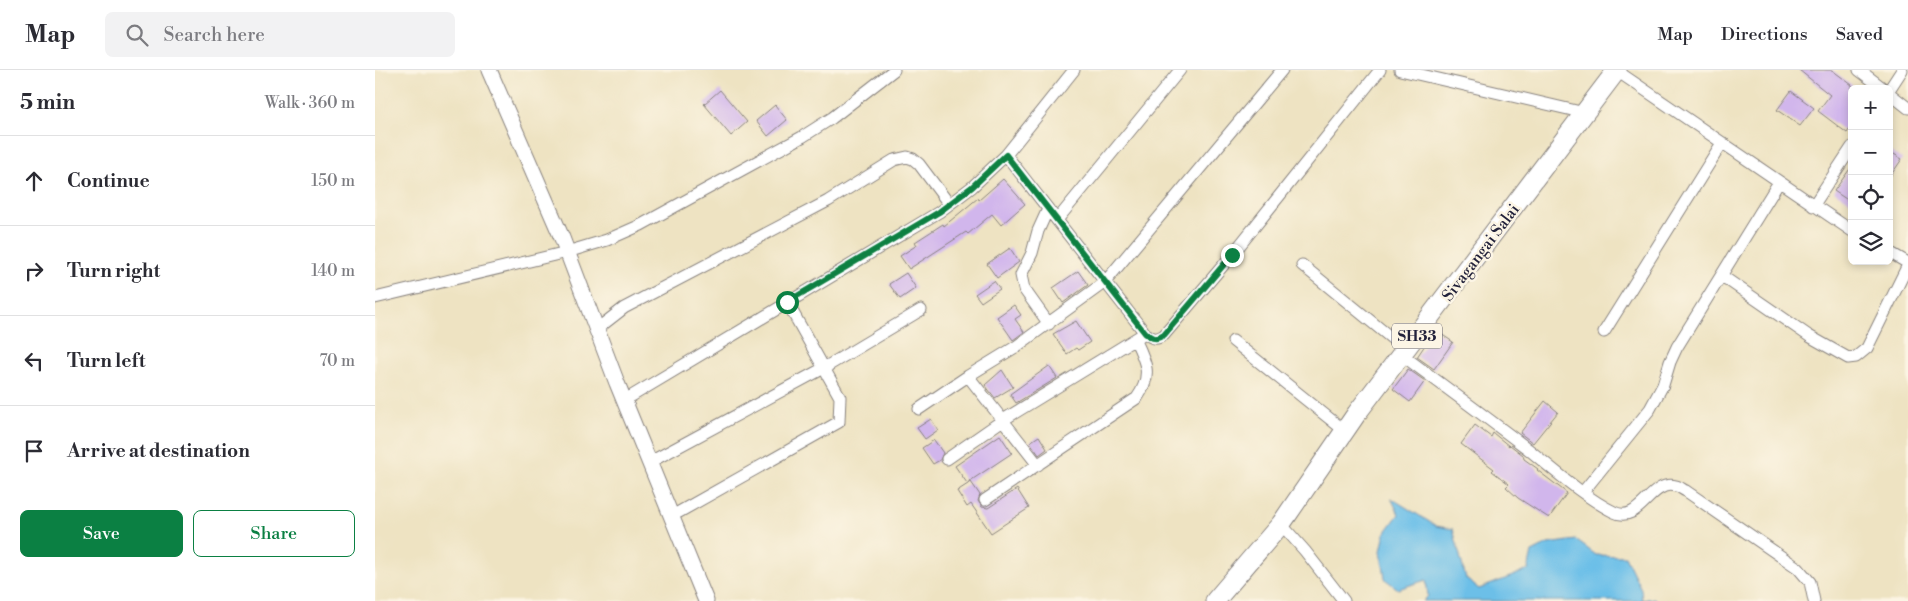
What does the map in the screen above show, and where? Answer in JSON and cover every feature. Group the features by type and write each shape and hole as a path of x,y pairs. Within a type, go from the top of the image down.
{"main road":[{"name":"Sivagangai Salai","path":"1215,601 1281,524 1345,431 1617,71"}],"street":[{"path":"489,70 567,252 706,601"},
{"path":"375,298 567,252 607,240 641,226 747,168 832,118 894,70"},
{"path":"625,400 949,204 972,187 1006,155 1074,70"},
{"path":"1057,220 1180,70"},
{"path":"919,409 1049,324 1105,282 1282,70"},
{"path":"947,459 1003,420 1140,336 1157,339 1169,330 1380,70"},
{"path":"1400,70 1585,113"},
{"path":"1859,70 1878,85"},
{"path":"1893,85 1902,70"},
{"path":"1617,71 1848,228"},
{"path":"1893,95 1908,108"},
{"path":"1604,332 1722,143"},
{"path":"1813,206 1848,153"},
{"path":"985,500 1137,398 1145,387 1147,375 1140,336 1105,282 1006,155"},
{"path":"597,329 625,308 828,201 894,160 907,157 913,159 919,164 949,204"},
{"path":"1583,492 1650,409 1663,385 1677,347 1779,182"},
{"path":"1049,209 1037,231 1032,253 1021,275 1024,289 1049,324"},
{"path":"1722,276 1809,336 1848,358 1856,357 1867,348 1908,264 1893,255"},
{"path":"1302,265 1404,353 1583,492 1615,513 1623,515 1631,513 1660,489 1667,486 1676,486 1797,568 1810,582 1814,601"},
{"path":"672,516 839,422 840,397 787,302"},
{"path":"650,462 824,368 921,310"},
{"path":"1233,340 1345,431"},
{"path":"968,376 1038,464"},
{"path":"1281,524 1305,551 1343,601"}],"water":[{"path":"1391,498 1436,526 1453,529 1466,579 1479,589 1528,570 1532,552 1548,544 1576,540 1596,555 1625,556 1641,589 1642,600 1654,598 1657,601 1423,601 1428,596 1426,580 1398,589 1385,579 1381,551 1385,533 1399,514"}],"building":[{"path":"1799,70 1832,70 1852,85 1848,85 1847,133 1818,111 1830,95"},
{"path":"720,90 747,122 731,136 704,104"},
{"path":"1791,91 1814,108 1800,126 1777,110"},
{"path":"775,105 787,120 768,136 756,121"},
{"path":"1893,153 1902,159 1893,172"},
{"path":"1848,172 1848,200 1834,191"},
{"path":"1003,179 1025,204 1001,225 992,214 968,234 966,232 909,269 900,256 917,245 915,242 943,224 944,226 978,198 979,200"},
{"path":"1010,248 1019,262 997,278 987,264"},
{"path":"1078,271 1088,285 1063,303 1053,288"},
{"path":"906,273 916,288 900,299 889,284"},
{"path":"994,281 1000,289 981,302 975,294"},
{"path":"1014,305 1021,315 1015,319 1024,332 1013,340 997,317"},
{"path":"1076,321 1090,342 1078,350 1076,348 1067,354 1053,334"},
{"path":"1435,330 1453,342 1434,369 1417,357"},
{"path":"1049,366 1057,378 1016,403 1010,394"},
{"path":"1408,369 1425,381 1410,402 1393,389"},
{"path":"1002,370 1013,387 995,398 985,385"},
{"path":"1545,401 1558,412 1533,443 1520,433"},
{"path":"931,419 938,430 925,439 917,428"},
{"path":"1475,425 1491,437 1493,433 1510,445 1537,470 1567,493 1549,518 1518,498 1506,487 1509,484 1492,471 1494,469 1461,444"},
{"path":"1000,435 1012,453 967,483 955,466"},
{"path":"1039,436 1047,449 1039,455 1030,442"},
{"path":"934,440 943,453 940,460 933,464 922,448"},
{"path":"971,482 980,495 978,501 982,507 988,508 1017,489 1029,508 991,533 971,504 967,507 957,491"}],"route":[{"path":"787,302 939,212 972,187 1006,155 1145,333 1152,339 1157,339 1164,335 1232,255"}]}
